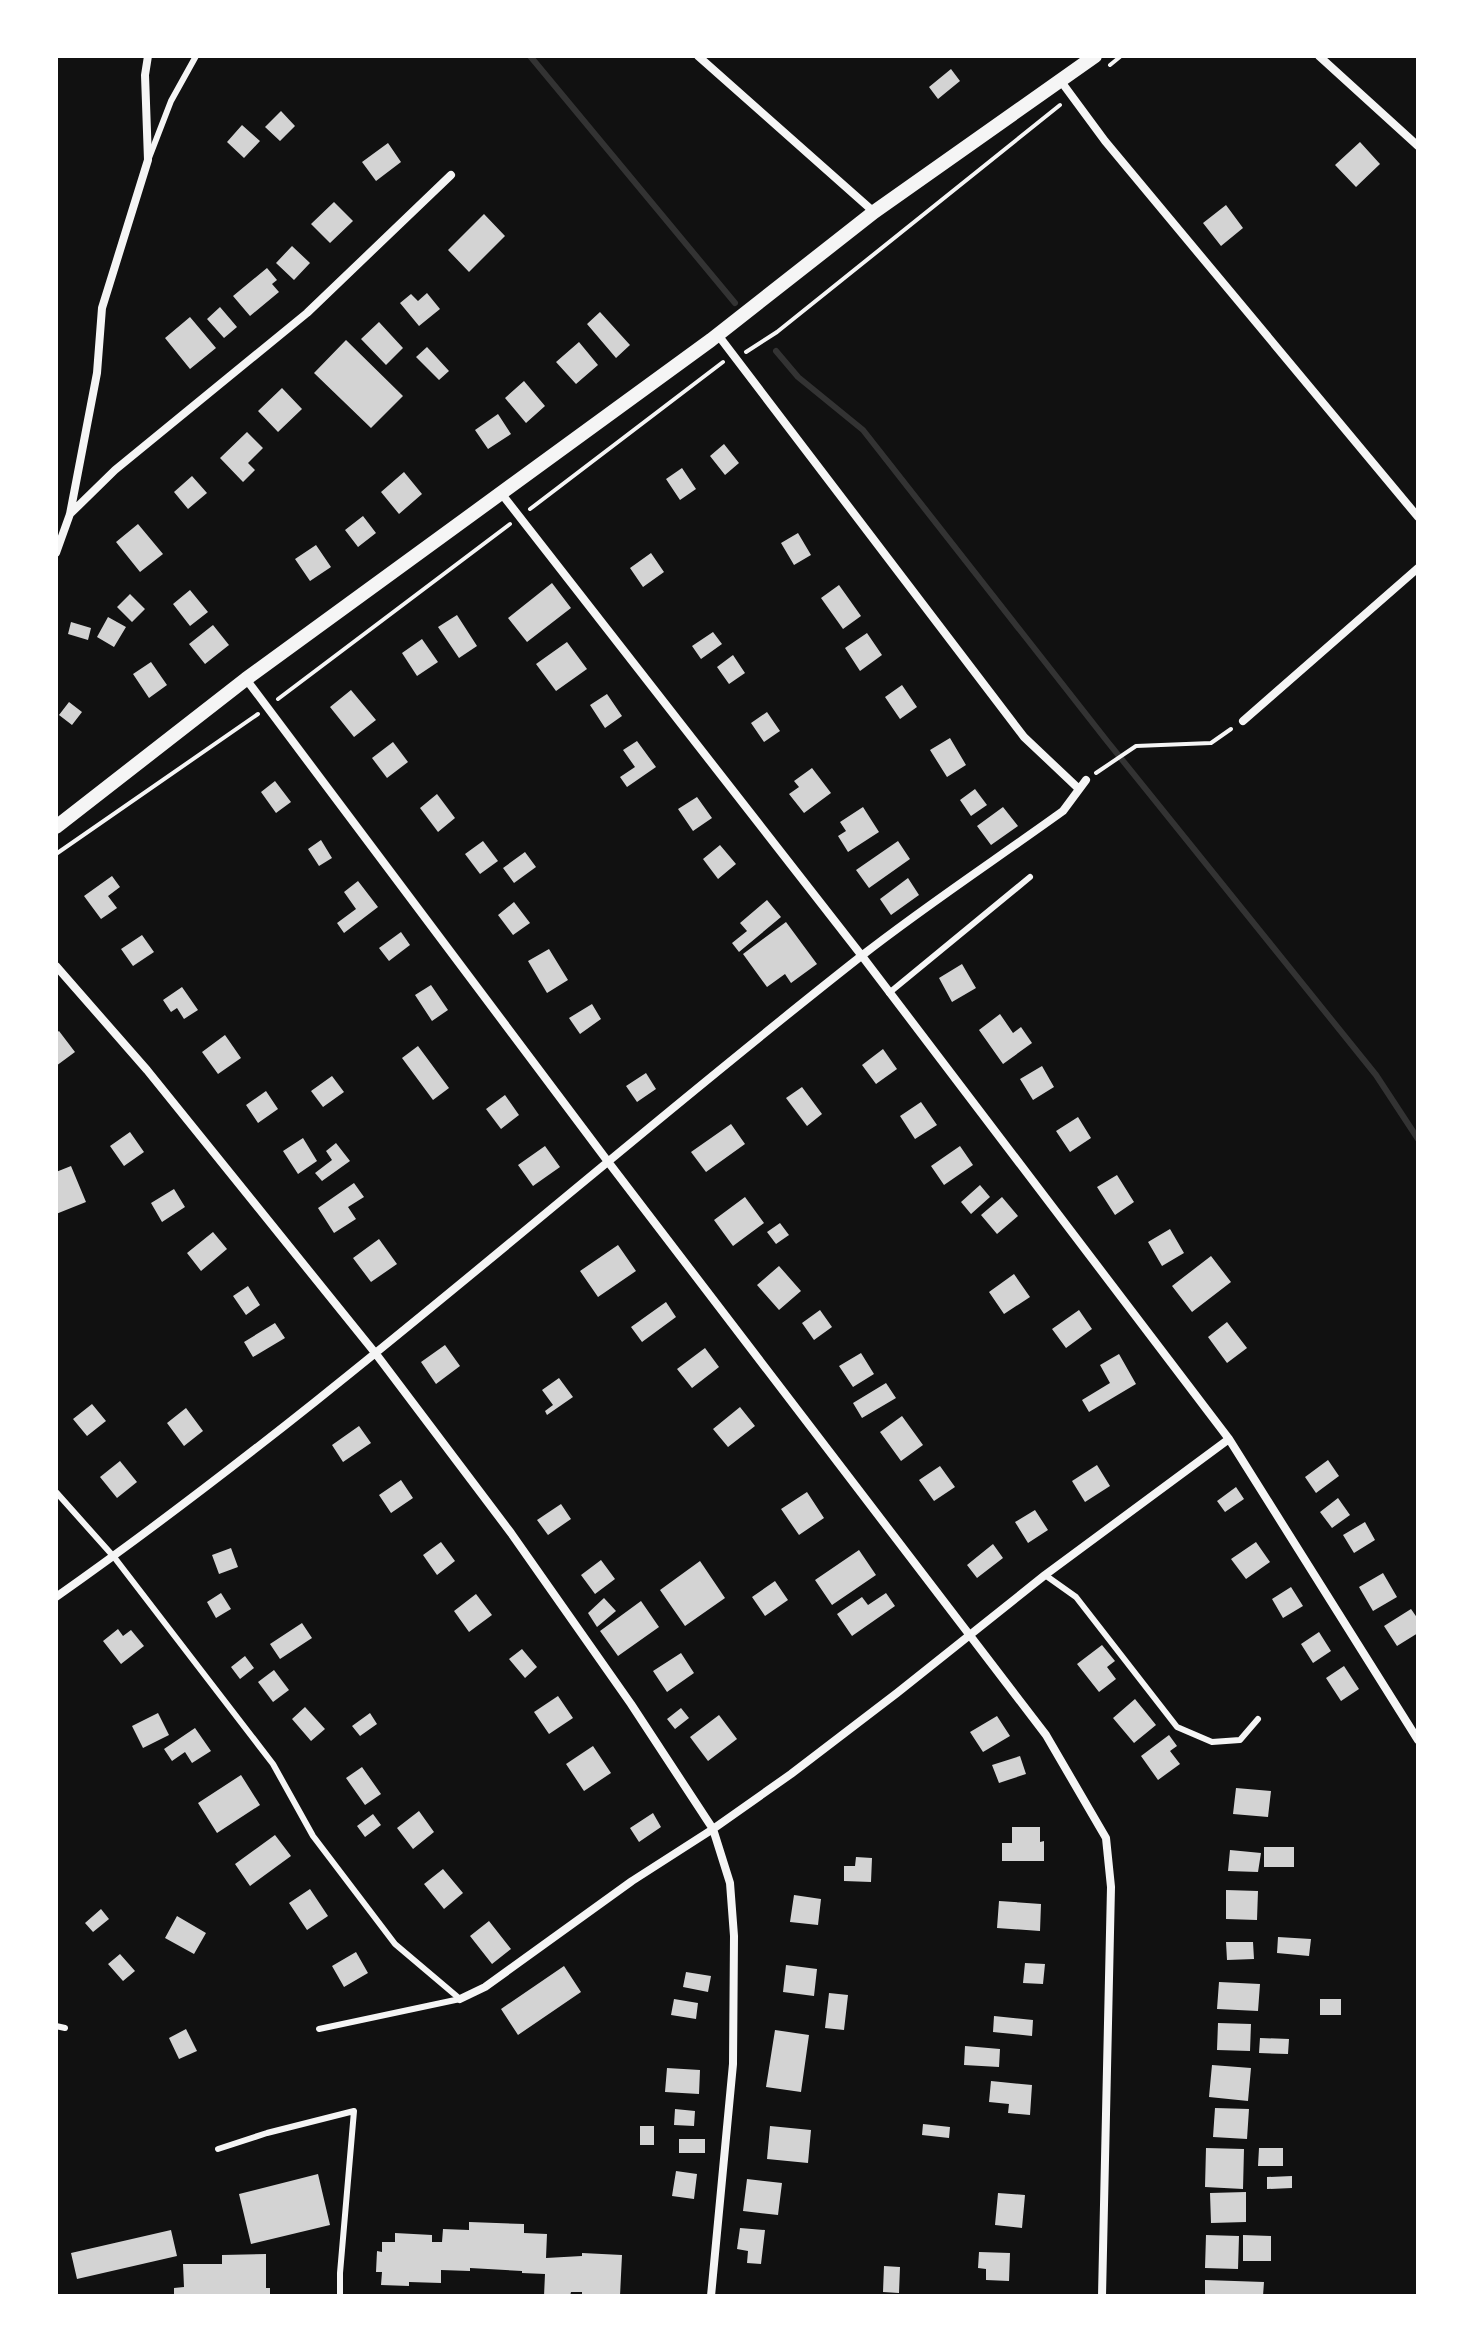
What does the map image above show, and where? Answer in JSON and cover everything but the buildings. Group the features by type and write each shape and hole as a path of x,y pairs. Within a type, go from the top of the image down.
{"street":[{"path":"56,553 70,514 97,373 102,308 148,160 145,75 148,56"},
{"path":"698,56 874,212"},
{"path":"56,827 246,679 714,338 874,212 1095,56"},
{"path":"1319,56 1418,146"},
{"path":"1060,80 1105,141 1418,517"},
{"path":"70,514 115,470 307,313 451,175"},
{"path":"714,338 734,357 1024,737 1079,789"},
{"path":"501,493 862,956 1229,1439 1418,1740"},
{"path":"1243,721 1418,568"},
{"path":"246,679 609,1163 1046,1735 1106,1838 1111,1887 1102,2296"},
{"path":"56,1597 114,1557 376,1354 862,956 1063,811 1086,780"},
{"path":"56,966 147,1070 376,1354 511,1533 631,1704 713,1829 730,1883 734,1936 733,2064 711,2296"},
{"path":"460,1999 485,1987 632,1881 713,1829 897,1693 1045,1575 1229,1439"}],"lane":[{"path":"148,160 171,101 196,56"},
{"path":"889,993 1030,877"},
{"path":"56,1492 114,1557 273,1764 313,1836 395,1944 460,1999"},
{"path":"1045,1575 1076,1597 1177,1727 1212,1742 1240,1740 1258,1719"},
{"path":"319,2029 460,1999"},
{"path":"56,2026 65,2028"},
{"path":"218,2149 354,2111 340,2296"}],"path":[{"path":"1109,66 1121,56"},
{"path":"56,854 267,707 722,362 755,347 777,332 1073,94"},
{"path":"1114,761 1136,746 1211,743 1243,721"}],"waterway":[{"path":"530,56 735,303"},
{"path":"776,351 798,377 863,430 1107,741 1376,1075 1418,1139"}]}
